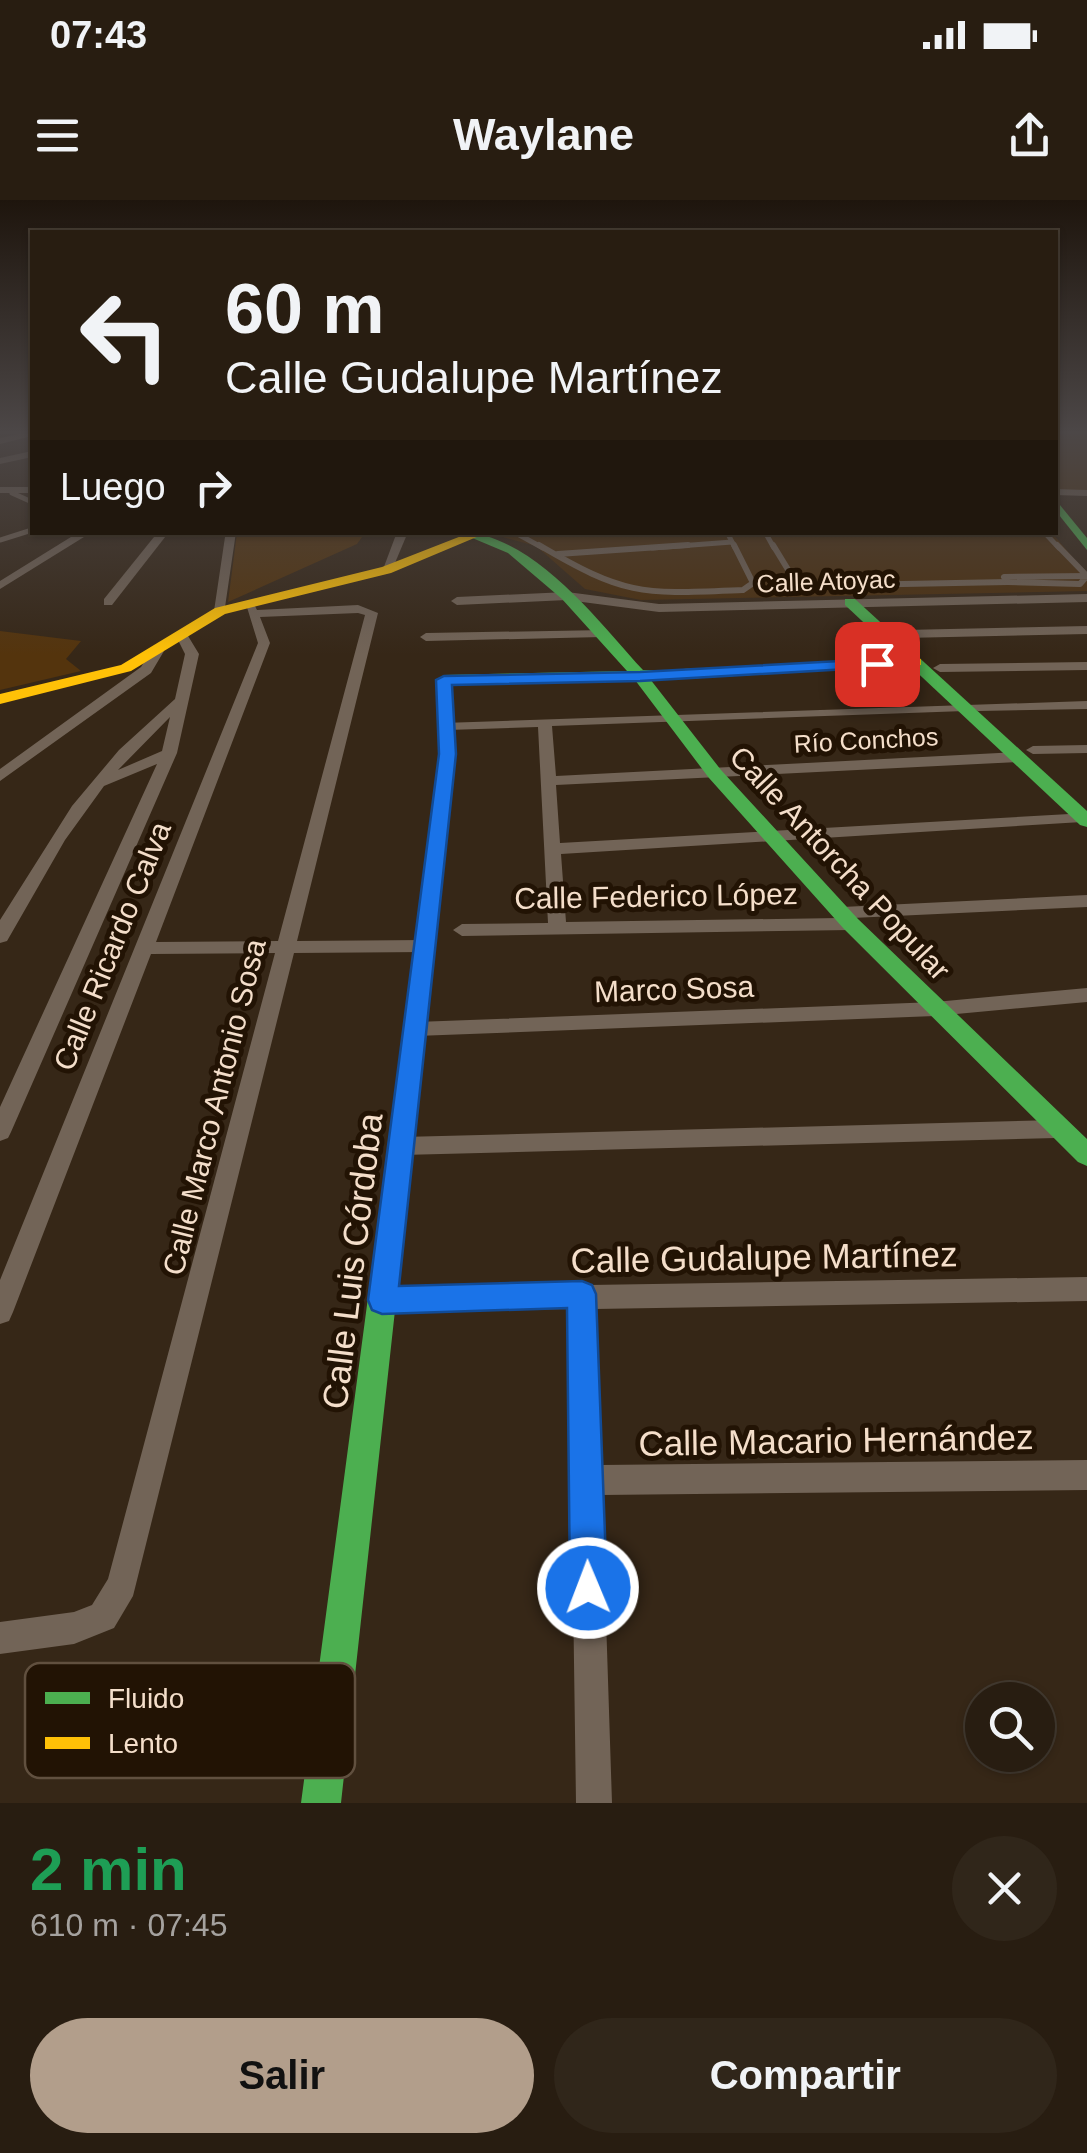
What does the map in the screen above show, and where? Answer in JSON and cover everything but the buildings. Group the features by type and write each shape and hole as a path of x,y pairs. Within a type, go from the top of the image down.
{"street":[{"path":"1058,506 1087,546"},
{"path":"0,586 82,535"},
{"path":"108,602 162,535"},
{"path":"220,611 231,535"},
{"path":"386,570 402,535"},
{"path":"0,699 126,668 220,611 251,608 386,570 467,535"},
{"name":"Calle Antorcha Popular","path":"472,535 512,550 567,596 640,676 715,774 847,919 1056,1129 1087,1155"},
{"name":"Calle Atoyac","path":"457,601 567,596 659,608 1087,598"},
{"path":"850,602 1026,754 1085,819"},
{"name":"Calle Marco Antonio Sosa","path":"0,1638 74,1628 102,1617 122,1585 372,612 251,608"},
{"name":"Calle Ricardo Calva","path":"0,1312 264,643 251,608"},
{"path":"904,634 1087,630"},
{"path":"426,637 602,633"},
{"path":"0,1132 169,753 192,654 181,634"},
{"path":"0,776 146,670 158,651"},
{"path":"640,676 916,662"},
{"path":"940,668 1087,666"},
{"name":"Calle Luis Córdoba","path":"338,1663 426,946 448,726 444,680 640,676"},
{"path":"0,937 49,845 145,728 178,702"},
{"path":"448,726 546,726 1087,705"},
{"path":"546,726 557,926"},
{"name":"Río Conchos","path":"549,781 1087,749"},
{"path":"96,785 169,753"},
{"path":"552,849 1085,819"},
{"name":"Calle Federico López","path":"462,930 847,919 1087,901"},
{"path":"144,948 426,946"},
{"name":"Marco Sosa","path":"416,1029 934,1009 1087,995"},
{"path":"402,1146 1056,1129"},
{"name":"Calle Gudalupe Martínez","path":"382,1300 1087,1289"},
{"path":"582,1294 594,1803"},
{"name":"Calle Macario Hernández","path":"586,1480 1087,1475"},
{"name":"Calle Luis Córdoba","path":"321,1803 324,1778"}],"lane":[{"path":"0,540 30,531"},
{"path":"520,535 585,573 640,593 743,590 754,583 728,535"},
{"path":"767,535 798,586 1080,584 1087,576 1047,535"},
{"path":"558,554 732,542"}],"shaded area":[{"path":"237,535 364,535 357,544 228,602"},
{"path":"495,535 1054,535 1087,574 1087,591 641,600 585,589 536,546"},
{"path":"0,631 81,641 66,659 81,671 0,690"}],"traffic: fast":[{"path":"1058,506 1087,546"},
{"path":"472,535 512,550 567,596 640,676 715,774 851,924 1087,1155"},
{"path":"850,602 1087,821"},
{"path":"338,1663 448,754 444,680 683,674"},
{"path":"321,1803 324,1778"}],"traffic: slow":[{"path":"0,699 126,668 220,611 386,570 473,536"},
{"path":"683,674 916,662"}],"route":[{"path":"588,1588 582,1294 382,1300 448,754 444,680 640,676 877,664"}]}
